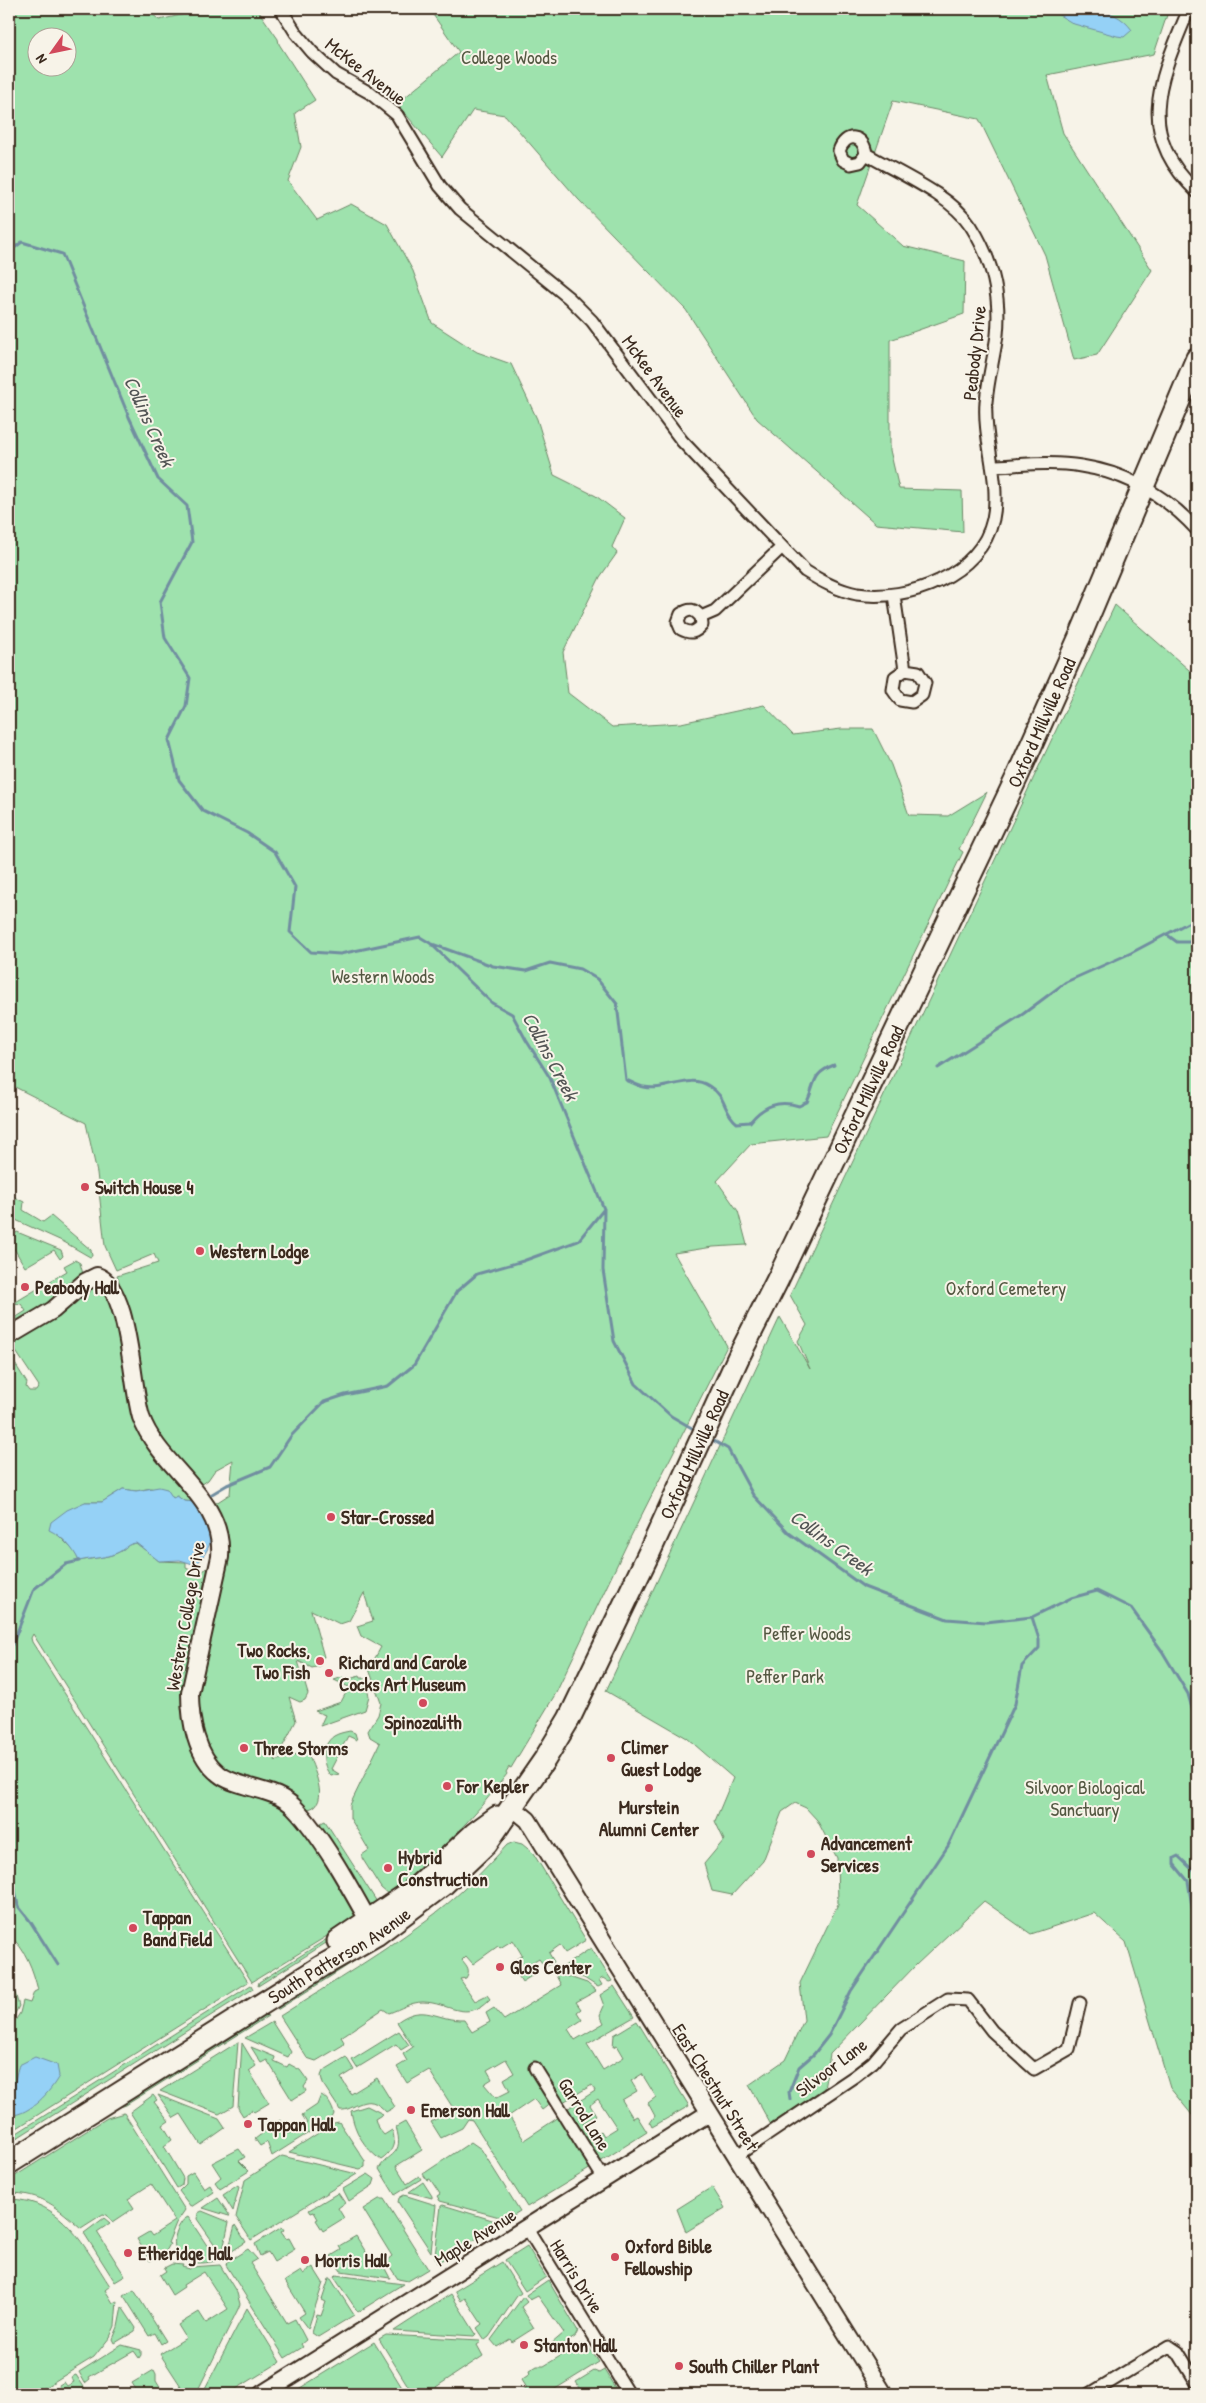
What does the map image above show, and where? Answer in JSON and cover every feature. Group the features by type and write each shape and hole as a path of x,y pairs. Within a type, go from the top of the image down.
{"highway":[{"name":"Oxford Millville Road","path":"511,1806 545,1759 569,1719 716,1405 1017,777 1144,487 1197,358"},
{"name":"South Patterson Avenue","path":"9,2150 444,1884 486,1844 511,1806"},
{"name":"South Patterson Avenue","path":"9,2162 322,1966 373,1928"}],"street":[{"name":"McKee Avenue","path":"281,9 296,33 312,52 336,74 370,93 397,115 440,186 460,209 569,298 592,321 682,441 781,548 805,571 828,585 856,594 894,595 928,587 958,569 981,547 993,519 995,491 992,466"},
{"path":"1189,9 1163,72 1158,103 1161,136 1169,158 1185,180 1197,192"},
{"name":"Peabody Drive","path":"866,154 937,195 970,224 982,246 993,275 998,301 997,333 986,401 986,433 992,466"},
{"path":"992,466 1081,466 1122,477 1162,497 1178,509 1197,530"},
{"path":"701,617 715,611 781,548"},
{"path":"894,595 905,670"},
{"name":"Western College Drive","path":"9,1336 53,1310 84,1282 97,1276 105,1278 112,1286 122,1312 138,1404 147,1432 154,1444 211,1513 219,1534 220,1556 192,1678 190,1708 197,1740 203,1753 218,1773 228,1779 276,1794 298,1811 308,1822 373,1928"},
{"name":"East Chestnut Street","path":"511,1806 528,1820 884,2394"},
{"name":"Silvoor Lane","path":"736,2156 855,2076 873,2062 901,2029 948,1999 968,2000 992,2031 1034,2069 1069,2049 1080,2003"},
{"name":"Garrod Lane","path":"535,2068 604,2179"},
{"name":"Maple Avenue","path":"262,2394 709,2113"},
{"name":"Harris Drive","path":"527,2228 629,2394"},
{"path":"1090,2394 1169,2346 1178,2352 1197,2383"}],"green space":[{"name":"Western Woods","path":"9,9 147,9 159,20 207,9 257,9 278,39 279,44 315,100 295,113 301,147 288,181 317,220 351,204 387,224 413,271 432,323 477,352 511,364 537,419 554,475 596,496 625,518 612,547 617,553 600,577 563,652 568,693 612,727 681,723 764,705 793,735 841,729 873,729 891,765 909,815 948,816 987,792 959,849 963,852 826,1136 751,1144 717,1181 738,1211 747,1245 713,1247 674,1253 727,1346 626,1546 556,1693 511,1768 509,1767 506,1772 507,1774 494,1791 452,1838 388,1894 381,1888 362,1858 362,1855 369,1850 350,1818 350,1805 380,1743 370,1737 368,1731 378,1715 381,1703 369,1669 381,1647 361,1636 357,1626 373,1621 364,1593 349,1621 340,1624 311,1610 324,1657 318,1660 320,1666 312,1668 298,1661 308,1694 305,1700 300,1702 289,1697 296,1721 275,1761 307,1751 316,1774 320,1793 319,1800 315,1806 308,1809 259,1783 222,1769 206,1749 195,1704 227,1550 213,1505 230,1494 233,1460 215,1470 208,1480 201,1485 193,1475 187,1473 160,1441 143,1403 127,1305 117,1276 158,1263 154,1254 116,1270 105,1246 97,1173 86,1123 9,1084"},
{"name":"College Woods","path":"429,9 1169,9 1154,54 1047,75 1063,133 1152,270 1097,355 1074,360 1045,255 979,119 893,101 857,205 903,246 965,261 964,314 890,340 890,450 899,489 962,491 963,532 876,524 757,419 686,310 578,199 505,115 473,110 442,157 397,104 459,52"},
{"path":"1115,605 1197,677 1197,2121 1170,2088 1126,1942 1094,1913 1031,1934 984,1901 916,1965 830,2054 824,2089 771,2125 749,2085 785,2060 804,2020 800,1983 838,1904 837,1858 817,1820 806,1808 795,1803 782,1812 763,1861 732,1895 712,1891 704,1864 724,1840 715,1821 733,1778 687,1738 606,1691 780,1317 810,1369 798,1341 807,1325 790,1295"},
{"path":"14,1197 24,1202 23,1210 43,1222 51,1216 91,1250 92,1256 90,1257 64,1242 9,1217"},
{"path":"17,1232 61,1250 63,1256 60,1259 54,1250 25,1267 9,1240"},
{"path":"75,1260 80,1263 83,1274 69,1289 30,1318 27,1314 17,1320 15,1318 26,1311 21,1304 14,1303 67,1271 64,1266"},
{"path":"94,1288 103,1289 114,1303 131,1402 177,1483 184,1488 195,1502 184,1501 177,1496 173,1498 151,1488 136,1491 123,1489 102,1502 85,1502 57,1534 75,1552 79,1561 110,1556 136,1543 159,1561 186,1562 186,1568 198,1574 209,1567 203,1588 207,1592 186,1679 197,1755 277,1801 304,1825 358,1917 252,1982 33,1634 32,1642 248,1982 9,2133 9,2030 20,2013 23,2001 30,2003 34,1992 38,1990 24,1953 9,1935 9,1556 12,1560 9,1544 9,1354 27,1383 26,1387 29,1391 36,1391 39,1386 9,1341 82,1293"},
{"path":"360,1676 364,1678 369,1696 365,1710 320,1726 325,1715 315,1711 341,1702 349,1687 334,1680 343,1677 345,1680"},
{"path":"350,1731 355,1733 357,1740 348,1736 331,1769 339,1774 331,1776 324,1761 327,1744 334,1736"},
{"path":"325,1821 377,1902 367,1909 319,1828 319,1824"},
{"path":"514,1842 522,1844 533,1853 586,1940 565,1953 560,1945 549,1953 554,1962 545,1967 539,1959 528,1966 533,1975 522,1982 511,1963 522,1955 513,1940 500,1948 498,1946 473,1964 466,1956 462,1960 467,1966 468,1973 466,1978 460,1979 475,2001 487,1995 490,1999 481,2006 465,2011 432,2003 418,2002 389,2013 383,2009 341,2037 344,2042 343,2045 316,2061 307,2058 280,2016 379,1953 436,1913 473,1880 507,1845"},
{"path":"490,1855 441,1899 388,1939 277,2010 277,2005 303,1983 327,1976 378,1943"},
{"path":"357,1920 353,1926 258,1986 259,1982"},
{"path":"591,1948 612,1981 609,1982 603,1978 599,1980 602,1985 598,1987 584,1978 557,1971"},
{"path":"554,1972 587,1983 596,1991 576,2002 581,2009 577,2012 582,2020 568,2029 575,2040 604,2023 600,2015 604,2006 600,1995 614,1986 634,2017 587,2044 603,2070 624,2057 617,2045 613,2047 614,2035 637,2021 689,2106 652,2127 650,2123 655,2116 648,2103 656,2097 642,2074 631,2081 637,2091 622,2100 633,2118 637,2116 647,2132 600,2162 567,2109 595,2091 592,2085 563,2102 539,2064 551,2103 542,2110 534,2099 509,2116 524,2140 559,2117 591,2168 527,2207 472,2120 468,2119 462,2128 441,2138 431,2122 453,2108 429,2070 407,2083 397,2067 407,2061 403,2054 413,2047 397,2022 415,2013 423,2013 454,2020 464,2020 472,2032 490,2022 486,2013 494,2008 504,2020 561,1985","holes":["506,2059 514,2073 504,2079 510,2091 496,2098 484,2084 492,2079 487,2070","598,2099 617,2128 604,2136 601,2131 592,2137 583,2123 596,2115 590,2105"]},
{"path":"251,1985 253,1989 9,2143 9,2138"},
{"path":"15,1993 19,2006 9,2025 9,1994"},
{"path":"262,2014 268,2016 126,2105 105,2112"},
{"path":"272,2022 291,2052 288,2057 245,2038"},
{"path":"399,2031 409,2045 401,2050 396,2044 357,2068 352,2060"},
{"path":"238,2042 233,2106 219,2114 160,2091"},
{"path":"242,2043 256,2066 249,2071 269,2103 243,2116 238,2108"},
{"path":"251,2047 275,2057 274,2061 287,2067 289,2064 300,2070 308,2081 304,2087 306,2091 292,2100 267,2060 261,2063"},
{"path":"346,2057 354,2070 341,2078 351,2094 377,2078 395,2107 386,2112 379,2105 367,2102 340,2110 323,2084 321,2076 323,2071"},
{"path":"153,2095 157,2100 154,2102 169,2121 163,2125 172,2140 164,2146 183,2178 182,2185 177,2188 130,2112"},
{"path":"158,2095 219,2119 225,2128 201,2145 181,2114 174,2118"},
{"path":"321,2095 331,2106 334,2114 332,2118 272,2156 267,2142 260,2146 255,2139 280,2120 289,2134 307,2123 302,2115 317,2105"},
{"path":"367,2106 383,2114 375,2119 378,2128 384,2135 392,2130 393,2147 381,2160 365,2144 357,2132 352,2118 351,2111"},
{"path":"124,2113 185,2210 176,2223 168,2243 170,2244 165,2253 159,2259 157,2256 150,2261 137,2239 149,2232 152,2236 175,2221 151,2184 128,2199 134,2208 113,2222 107,2215 103,2214 81,2228 56,2208 40,2199 9,2193 9,2180 107,2118"},
{"path":"339,2122 365,2161 365,2167 360,2169 289,2152 334,2123"},
{"path":"405,2122 422,2150 396,2166 407,2184 419,2176 421,2179 395,2195 379,2169 397,2149 398,2137 396,2127"},
{"path":"471,2142 481,2149 520,2211 507,2219 440,2201 437,2196 440,2194 430,2179 427,2180 423,2174"},
{"path":"239,2149 245,2157 239,2161 249,2171 220,2189 215,2182 221,2177 212,2163"},
{"path":"282,2156 357,2174 251,2240 236,2217 245,2180"},
{"path":"193,2172 204,2189 210,2185 214,2192 191,2207 179,2191 186,2184 186,2176"},
{"path":"368,2174 375,2179 373,2185 349,2201 343,2189"},
{"path":"423,2182 432,2196 432,2198 409,2192"},
{"path":"238,2185 239,2187 233,2211 223,2195"},
{"path":"712,2187 725,2208 686,2232 677,2209"},
{"path":"338,2193 345,2203 338,2208 344,2218 323,2231 316,2220 318,2219 314,2212 311,2213 309,2210"},
{"path":"404,2195 436,2205 431,2252 398,2202 399,2198"},
{"path":"218,2198 230,2216 203,2208"},
{"path":"9,2199 28,2201 44,2207 58,2216 81,2241 110,2286 105,2290 113,2303 117,2301 115,2326 110,2337 94,2357 34,2394 9,2394"},
{"path":"379,2199 384,2199 428,2269 408,2281 398,2279 386,2261 392,2256 363,2209"},
{"path":"443,2205 502,2223 437,2263 435,2256 441,2206"},
{"path":"202,2211 229,2222 222,2255 197,2219 198,2213"},
{"path":"188,2217 216,2259 215,2261 197,2263 182,2258 177,2253 175,2238 178,2228 183,2220"},
{"path":"104,2218 110,2223 97,2232 125,2276 115,2282 84,2233"},
{"path":"235,2225 246,2242 229,2253 228,2252"},
{"path":"282,2227 284,2230 281,2232 286,2239 289,2238 295,2249 274,2262 268,2252 260,2256 255,2244"},
{"path":"356,2236 375,2267 382,2263 390,2278 341,2271 331,2256 341,2250 339,2246"},
{"path":"527,2246 546,2277 525,2291 505,2260"},
{"path":"248,2249 257,2259 250,2263 287,2323 295,2319 306,2340 301,2344 303,2347 285,2358 226,2265 227,2262"},
{"path":"502,2262 521,2293 485,2340 477,2328 482,2324 465,2298 461,2301 455,2291"},
{"path":"172,2264 183,2265 182,2267 190,2269 191,2267 220,2265 237,2293 240,2304 196,2394 186,2394 160,2354 186,2338 178,2325 199,2312 206,2323 228,2309 204,2272 183,2285 184,2287 172,2295 160,2275 166,2271 164,2268"},
{"path":"313,2267 323,2283 308,2329 299,2317 305,2313 285,2281 301,2271 303,2274"},
{"path":"336,2275 403,2284 358,2312 334,2277"},
{"path":"329,2279 331,2279 354,2315 318,2337 312,2333 317,2315 321,2316 326,2302 322,2300"},
{"path":"548,2280 578,2331 575,2337 555,2349 551,2344 564,2333 538,2296 530,2300 526,2295"},
{"path":"134,2290 166,2341 161,2344 155,2333 149,2336 124,2296"},
{"path":"451,2294 476,2334 474,2336 394,2331"},
{"path":"523,2297 527,2302 521,2307 534,2328 512,2342 510,2339 497,2347 491,2340"},
{"path":"122,2307 136,2328 135,2331 115,2343 113,2339 118,2327"},
{"path":"247,2308 280,2362 228,2394 202,2394"},
{"path":"386,2335 480,2340 481,2342 477,2345 483,2356 436,2387 440,2393 413,2394 379,2339"},
{"path":"374,2342 406,2394 292,2393"},
{"path":"580,2344 587,2345 599,2362 547,2394 519,2394 526,2388 521,2380 530,2374 529,2371 537,2366 544,2366"},
{"path":"122,2345 141,2350 141,2355 139,2358 134,2351 89,2377 90,2379 85,2383 79,2372"},
{"path":"154,2370 156,2381 164,2394 135,2394 137,2391 132,2383"},
{"path":"604,2370 619,2394 584,2394 576,2382 594,2371 599,2373"},
{"path":"76,2375 86,2390 79,2394 54,2394 61,2390 59,2385 64,2382 67,2386 74,2382 71,2377"}],"water":[{"path":"1049,9 1094,9 1105,11 1124,21 1132,30 1124,37 1117,36 1074,24"},
{"path":"159,1487 167,1489 173,1498 177,1496 184,1501 195,1502 206,1519 209,1527 210,1541 208,1548 196,1565 180,1560 159,1561 136,1543 110,1556 79,1561 67,1543 49,1530 51,1522 67,1510 85,1502 102,1502 123,1489 136,1491"},
{"path":"35,2057 57,2065 59,2076 45,2095 32,2107 18,2114 11,2115 13,2090 19,2065"}],"waterway":[{"name":"Collins Creek","path":"9,252 22,242 62,254 129,417 158,479 187,506 192,542 160,602 165,638 190,678 186,706 169,740 179,780 203,811 247,833 275,852 295,887 290,932 311,952 340,954 420,937 430,943 492,1003 512,1014 550,1078 604,1209 603,1270 614,1341 636,1384 671,1416 697,1431"},
{"path":"938,1068 1023,1014 1066,982 1131,953 1197,918"},
{"path":"1166,934 1177,942 1195,942 1197,944"},
{"path":"432,944 493,966 526,971 550,963 580,969 597,979 617,1004 626,1080 652,1088 694,1081 709,1086 719,1095 729,1114 737,1123 750,1122 761,1111 772,1105 792,1104 799,1106 807,1102 815,1080 821,1072 834,1065"},
{"path":"207,1497 227,1485 270,1467 291,1436 324,1402 345,1395 388,1386 414,1365 457,1291 477,1274 523,1261 578,1241 604,1209"},
{"name":"Collins Creek","path":"709,1438 728,1449 753,1495 789,1533 864,1587 947,1619 986,1622 1032,1617 1071,1598 1097,1591 1131,1608 1162,1651 1188,1694 1197,1726"},
{"path":"9,1653 34,1589 66,1564 79,1561"},
{"path":"790,2099 789,2092 799,2067 814,2054 829,2035 851,1991 948,1846 1015,1704 1022,1666 1039,1648 1039,1639 1032,1617"},
{"path":"1197,1874 1178,1856 1174,1858 1174,1864 1188,1881 1195,1925 1197,1999"},
{"path":"9,1858 18,1906 30,1921 58,1965"}],"place":[{"name":"Switch House 4","path":"85,1187"},
{"name":"Western Lodge","path":"200,1251"},
{"name":"Peabody Hall","path":"25,1287"},
{"name":"Star-Crossed","path":"331,1517"},
{"name":"Two Rocks, Two Fish","path":"320,1661"},
{"name":"Richard and Carole Cocks Art Museum","path":"329,1673"},
{"name":"Spinozalith","path":"423,1703"},
{"name":"Three Storms","path":"244,1748"},
{"name":"Climer Guest Lodge","path":"611,1758"},
{"name":"For Kepler","path":"447,1786"},
{"name":"Murstein Alumni Center","path":"649,1788"},
{"name":"Advancement Services","path":"811,1854"},
{"name":"Hybrid Construction","path":"388,1868"},
{"name":"Tappan Band Field","path":"133,1928"},
{"name":"Glos Center","path":"500,1967"},
{"name":"Emerson Hall","path":"411,2110"},
{"name":"Tappan Hall","path":"248,2124"},
{"name":"Etheridge Hall","path":"128,2253"},
{"name":"Oxford Bible Fellowship","path":"615,2257"},
{"name":"Morris Hall","path":"305,2260"},
{"name":"Stanton Hall","path":"524,2345"},
{"name":"South Chiller Plant","path":"679,2366"}],"park label":[{"name":"Oxford Cemetery","path":"1006,1288"},
{"name":"Peffer Woods","path":"807,1633"},
{"name":"Peffer Park","path":"785,1676"},
{"name":"Silvoor Biological Sanctuary","path":"1085,1798"}]}
